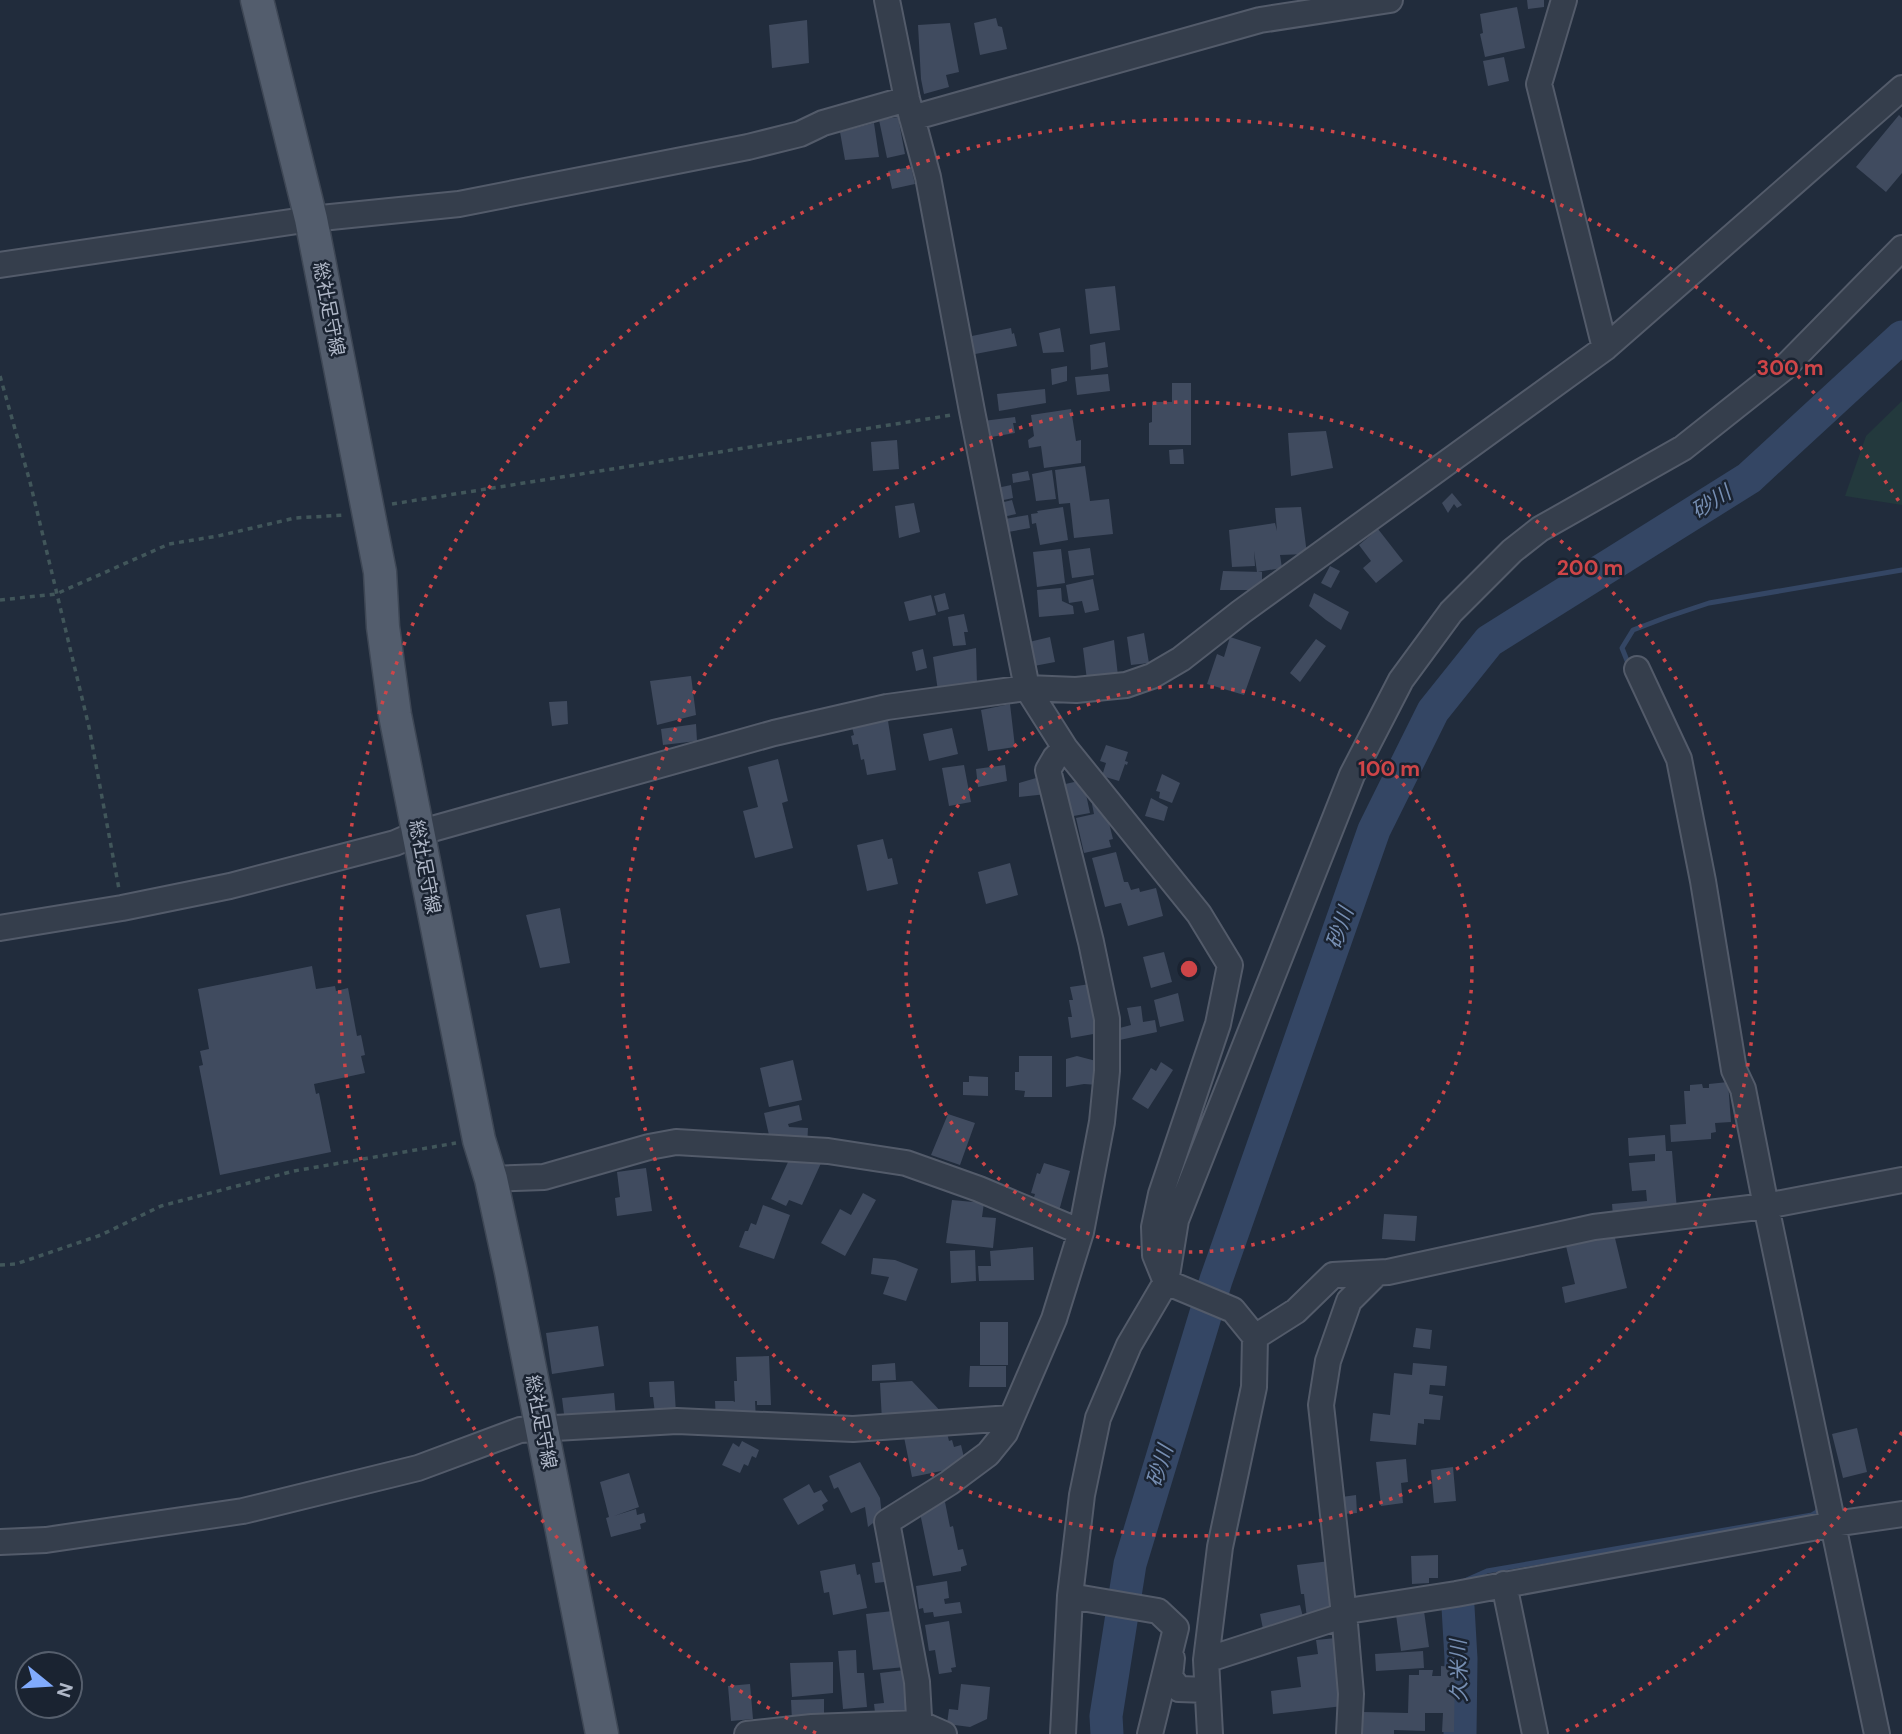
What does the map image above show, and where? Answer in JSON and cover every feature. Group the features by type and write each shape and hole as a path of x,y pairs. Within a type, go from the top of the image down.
{"main road":[{"name":"総社足守線","path":"257,0 311,219 370,514 380,572 383,627 395,715 480,1140 491,1180 543,1429 601,1734"}],"street":[{"path":"887,0 909,108 928,177 1027,688 1065,748 1199,914 1230,965 1218,1024 1161,1194 1154,1227 1155,1255 1173,1285 1233,1310 1255,1337 1254,1387 1220,1547 1206,1660 1210,1734"},
{"path":"0,265 311,219 458,204 748,147 800,134 823,123 909,108 1260,20 1390,0"},
{"path":"1564,0 1539,84 1605,348"},
{"path":"0,928 122,908 230,886 395,843 418,833 774,733 887,707 1027,688 1076,690 1126,685 1152,676 1181,659 1241,612 1605,348 1902,88"},
{"path":"1063,1734 1070,1596 1082,1495 1098,1418 1129,1345 1173,1285 1176,1220 1352,775 1401,680 1451,612 1512,551 1540,529 1683,447 1784,368 1902,248"},
{"path":"1637,669 1679,759 1703,881 1734,1070 1743,1090 1761,1207 1834,1524 1877,1734"},
{"path":"919,1729 917,1682 887,1522 949,1483 988,1454 1005,1433 1054,1320 1081,1232 1102,1122 1107,1071 1107,1019 1091,942 1048,770 1065,748"},
{"path":"491,1180 544,1177 676,1142 828,1151 906,1163 979,1189 1081,1232"},
{"path":"1255,1337 1296,1311 1333,1275 1377,1273 1594,1227 1761,1207 1902,1181"},
{"path":"1349,1734 1351,1693 1321,1405 1328,1361 1349,1301 1377,1273"},
{"path":"0,1542 46,1540 243,1511 418,1468 520,1430 677,1421 853,1429 1012,1418"},
{"path":"1206,1660 1354,1610 1902,1514"},
{"path":"1504,1584 1535,1734"},
{"path":"1070,1596 1158,1611 1176,1628"},
{"path":"1176,1628 1170,1677 1179,1689 1207,1690"},
{"path":"1150,1734 1176,1628"},
{"path":"747,1734 919,1729 944,1734"}],"path":[{"path":"0,376 30,482 89,727 122,908"},
{"path":"0,600 56,594 169,544 295,518 370,514 395,502 972,411"},
{"path":"0,1265 16,1264 101,1235 161,1206 293,1171 480,1140"}],"green space":[{"path":"1902,401 1902,505 1845,496 1866,436"}],"building":[{"path":"1527,0 1544,0 1544,7 1528,9"},
{"path":"1517,7 1525,48 1485,57 1480,34 1483,33 1480,14"},
{"path":"996,18 998,26 1002,27 1007,49 980,55 974,23"},
{"path":"807,20 809,63 772,68 769,25"},
{"path":"950,23 959,72 946,75 949,87 924,94 918,25"},
{"path":"1504,57 1509,81 1488,86 1483,61"},
{"path":"1899,115 1902,118 1902,173 1886,192 1856,167"},
{"path":"898,117 905,154 887,158 879,120"},
{"path":"874,123 879,157 845,160 840,132"},
{"path":"911,167 915,184 892,189 888,171"},
{"path":"1115,286 1120,330 1090,334 1085,289"},
{"path":"1011,328 1017,346 970,355 967,337"},
{"path":"1060,328 1064,352 1043,353 1039,333"},
{"path":"1105,342 1108,367 1091,370 1090,345"},
{"path":"1067,366 1067,381 1052,385 1051,369"},
{"path":"1108,374 1110,391 1077,395 1075,377"},
{"path":"1172,383 1191,383 1191,445 1149,445 1152,402 1172,402"},
{"path":"1045,389 1046,403 999,411 997,394"},
{"path":"1071,409 1076,441 1081,440 1081,463 1044,468 1041,446 1029,448 1028,440 1034,436 1031,415"},
{"path":"1015,417 1015,433 985,438 983,421"},
{"path":"1326,431 1333,468 1291,476 1288,433"},
{"path":"897,440 899,469 873,471 871,442"},
{"path":"1183,449 1184,464 1170,464 1169,450"},
{"path":"1085,466 1090,501 1109,499 1113,534 1074,538 1070,503 1059,504 1055,470"},
{"path":"1052,470 1056,499 1036,501 1032,474"},
{"path":"1028,471 1030,480 1013,483 1012,474"},
{"path":"1011,485 1013,498 999,501 997,488"},
{"path":"1452,493 1462,505 1457,508 1454,504 1448,513 1442,503"},
{"path":"1012,500 1016,514 1003,517 1000,503"},
{"path":"914,503 920,532 899,538 895,506"},
{"path":"1063,507 1068,540 1040,545 1036,523 1032,524 1031,514"},
{"path":"1301,507 1307,554 1280,555 1282,568 1257,572 1254,551 1255,566 1232,567 1229,530 1275,523 1277,531 1275,508"},
{"path":"1028,515 1030,528 1008,532 1005,519"},
{"path":"1378,529 1403,561 1376,583 1363,568 1371,561 1359,545"},
{"path":"1090,548 1094,575 1072,578 1068,551"},
{"path":"1061,549 1065,583 1037,587 1033,552"},
{"path":"1330,566 1340,571 1331,588 1321,583"},
{"path":"1223,571 1262,572 1262,590 1220,590"},
{"path":"1093,579 1099,610 1085,613 1082,601 1069,603 1066,585"},
{"path":"1061,588 1062,601 1073,606 1074,614 1039,617 1037,590"},
{"path":"945,593 949,609 938,612 934,596"},
{"path":"1314,593 1349,612 1341,630 1309,606"},
{"path":"931,595 936,615 909,621 904,602"},
{"path":"964,614 968,632 964,632 966,645 953,646 948,617"},
{"path":"1144,633 1149,663 1131,665 1127,637"},
{"path":"1050,637 1055,662 1034,666 1029,642"},
{"path":"1230,637 1261,647 1244,695 1207,684 1217,654 1224,657"},
{"path":"1316,639 1326,646 1300,682 1290,673"},
{"path":"1114,640 1118,676 1087,680 1083,648"},
{"path":"976,648 977,685 938,691 933,657"},
{"path":"923,649 927,668 916,671 912,652"},
{"path":"691,676 696,715 657,725 650,681"},
{"path":"567,701 568,724 552,726 549,702"},
{"path":"1010,704 1015,747 988,751 981,710"},
{"path":"888,721 896,770 867,775 858,744 853,745 852,727"},
{"path":"696,724 697,741 663,745 661,729"},
{"path":"952,728 958,754 929,761 923,734"},
{"path":"1106,745 1128,752 1125,761 1128,762 1119,781 1102,776 1106,763 1100,761"},
{"path":"778,759 788,801 782,803 793,848 755,858 743,811 758,807 748,767"},
{"path":"964,765 971,802 949,806 942,768"},
{"path":"1005,765 1007,781 978,787 976,769"},
{"path":"1162,774 1180,783 1172,803 1159,798 1160,792 1156,791"},
{"path":"1043,776 1047,794 1019,797 1019,783"},
{"path":"1083,780 1090,813 1068,817 1061,785"},
{"path":"1151,798 1168,807 1164,821 1145,816"},
{"path":"1100,802 1106,811 1113,839 1109,840 1111,847 1084,853 1076,818 1094,814 1092,804"},
{"path":"883,839 888,859 892,858 898,884 867,891 857,845"},
{"path":"1116,852 1124,882 1128,882 1131,890 1139,888 1140,892 1156,888 1163,916 1128,926 1121,903 1105,907 1092,858"},
{"path":"1010,863 1018,895 986,904 978,872"},
{"path":"560,908 570,963 540,968 526,915"},
{"path":"1164,952 1172,982 1151,988 1143,957"},
{"path":"312,966 316,989 335,986 336,991 348,988 357,1036 361,1035 365,1055 361,1056 365,1073 314,1084 316,1094 319,1093 331,1152 220,1175 199,1066 203,1065 200,1051 209,1049 198,989"},
{"path":"1090,984 1099,1033 1071,1038 1068,1017 1072,1017 1069,1000 1073,1000 1070,987"},
{"path":"1178,993 1184,1021 1160,1027 1154,1000"},
{"path":"1141,1006 1143,1022 1155,1020 1157,1032 1115,1041 1112,1030 1131,1025 1127,1008"},
{"path":"1019,1056 1052,1056 1052,1097 1024,1097 1025,1091 1015,1090 1015,1072 1019,1072"},
{"path":"1077,1056 1100,1062 1099,1085 1066,1087 1066,1059"},
{"path":"793,1060 802,1100 769,1107 760,1068"},
{"path":"1161,1062 1173,1070 1148,1109 1132,1099 1151,1068 1156,1071"},
{"path":"969,1076 988,1077 988,1096 963,1095 963,1082 969,1082"},
{"path":"1728,1082 1731,1122 1715,1123 1716,1132 1711,1133 1711,1139 1671,1142 1670,1125 1686,1124 1684,1091 1690,1091 1690,1085 1702,1084 1703,1088 1709,1088 1709,1084"},
{"path":"799,1105 802,1120 788,1124 789,1127 808,1128 807,1147 771,1144 764,1113"},
{"path":"948,1114 975,1123 960,1165 931,1155"},
{"path":"1665,1135 1666,1151 1672,1151 1677,1210 1613,1216 1612,1204 1647,1201 1646,1190 1632,1191 1629,1163 1655,1161 1655,1154 1629,1156 1628,1138"},
{"path":"794,1149 822,1161 802,1205 789,1200 786,1206 771,1199"},
{"path":"1044,1163 1070,1171 1059,1211 1032,1204 1035,1194 1031,1193 1037,1173 1040,1174"},
{"path":"646,1168 652,1211 617,1216 615,1198 620,1197 617,1172"},
{"path":"863,1193 876,1200 845,1256 821,1243 840,1209 851,1215"},
{"path":"952,1200 984,1203 982,1217 996,1218 993,1248 946,1243"},
{"path":"763,1205 790,1215 774,1259 739,1247 751,1223 756,1225"},
{"path":"1384,1214 1417,1216 1415,1241 1382,1239"},
{"path":"1614,1234 1627,1288 1565,1303 1562,1287 1575,1284 1566,1246"},
{"path":"1033,1247 1034,1280 979,1281 978,1266 991,1266 990,1251"},
{"path":"975,1250 976,1281 951,1283 950,1251"},
{"path":"873,1258 895,1260 918,1269 906,1301 883,1294 889,1277 871,1274"},
{"path":"980,1322 1008,1322 1008,1365 980,1365"},
{"path":"598,1326 604,1366 552,1374 546,1333"},
{"path":"1416,1328 1432,1330 1430,1349 1413,1347"},
{"path":"769,1356 771,1405 757,1405 755,1401 756,1420 716,1421 715,1401 735,1402 736,1357"},
{"path":"895,1363 896,1380 872,1381 872,1365"},
{"path":"1413,1363 1447,1366 1445,1386 1430,1385 1429,1394 1443,1396 1440,1420 1424,1419 1424,1424 1418,1423 1416,1445 1370,1441 1373,1413 1390,1415 1394,1373 1412,1375"},
{"path":"970,1366 1006,1366 1006,1387 969,1387"},
{"path":"674,1381 676,1413 655,1414 649,1382"},
{"path":"912,1381 946,1417 882,1421 880,1383"},
{"path":"614,1393 616,1417 565,1422 562,1398"},
{"path":"1857,1428 1867,1472 1843,1478 1832,1434"},
{"path":"929,1432 930,1437 947,1433 954,1447 961,1445 966,1466 912,1477 904,1437"},
{"path":"742,1441 759,1450 756,1458 752,1456 748,1466 744,1464 740,1473 722,1465 733,1443 739,1447"},
{"path":"1406,1459 1408,1482 1401,1483 1403,1503 1381,1506 1376,1462"},
{"path":"860,1462 880,1498 882,1516 868,1527 865,1507 851,1513 838,1487 834,1489 829,1476"},
{"path":"1453,1467 1456,1501 1434,1503 1431,1470"},
{"path":"629,1473 639,1507 614,1516 636,1509 637,1515 644,1513 646,1522 640,1524 641,1529 611,1537 600,1482"},
{"path":"809,1484 814,1493 821,1490 828,1501 822,1505 824,1510 798,1525 783,1499"},
{"path":"1356,1495 1357,1513 1343,1514 1342,1497"},
{"path":"945,1502 958,1550 963,1549 967,1565 961,1567 961,1571 933,1576 919,1508"},
{"path":"1438,1555 1438,1578 1429,1578 1429,1583 1412,1584 1411,1556"},
{"path":"891,1560 894,1581 875,1583 872,1563"},
{"path":"1330,1561 1335,1610 1307,1618 1297,1565"},
{"path":"855,1564 857,1575 860,1574 867,1608 833,1615 829,1592 824,1593 820,1571"},
{"path":"947,1581 949,1598 944,1599 945,1604 960,1602 962,1613 934,1617 933,1612 924,1613 923,1608 919,1609 916,1586"},
{"path":"1300,1605 1305,1625 1264,1634 1260,1614"},
{"path":"893,1611 905,1667 873,1670 866,1614"},
{"path":"1424,1611 1429,1647 1401,1651 1396,1615"},
{"path":"949,1621 956,1667 951,1668 952,1672 939,1674 935,1650 929,1651 925,1625"},
{"path":"1336,1638 1343,1706 1273,1714 1271,1691 1301,1687 1297,1657 1318,1654 1316,1640"},
{"path":"856,1650 857,1673 864,1673 867,1707 843,1709 838,1651"},
{"path":"1423,1651 1424,1668 1376,1671 1375,1654"},
{"path":"833,1662 833,1693 792,1697 790,1663"},
{"path":"1441,1666 1455,1667 1454,1732 1442,1732 1443,1713 1425,1713 1425,1731 1394,1730 1394,1734 1362,1734 1363,1712 1408,1713 1409,1675 1419,1675 1419,1670 1433,1670 1432,1676 1441,1676"},
{"path":"905,1670 910,1717 876,1721 874,1704 884,1703 880,1673"},
{"path":"750,1684 753,1719 731,1721 728,1686"},
{"path":"961,1684 990,1687 987,1719 970,1727 947,1724 949,1709 958,1710"},
{"path":"824,1699 824,1721 792,1721 791,1700"}],"waterway":[{"name":"砂川","path":"1107,1734 1106,1716 1130,1564 1216,1280 1374,830 1433,711 1489,641 1749,478 1902,337"},
{"path":"1630,668 1622,648 1633,630 1667,617 1709,603 1902,570"},
{"path":"1460,1583 1487,1571 1812,1515 1819,1507"},
{"name":"久米川","path":"1458,1607 1461,1659 1460,1734"}]}
